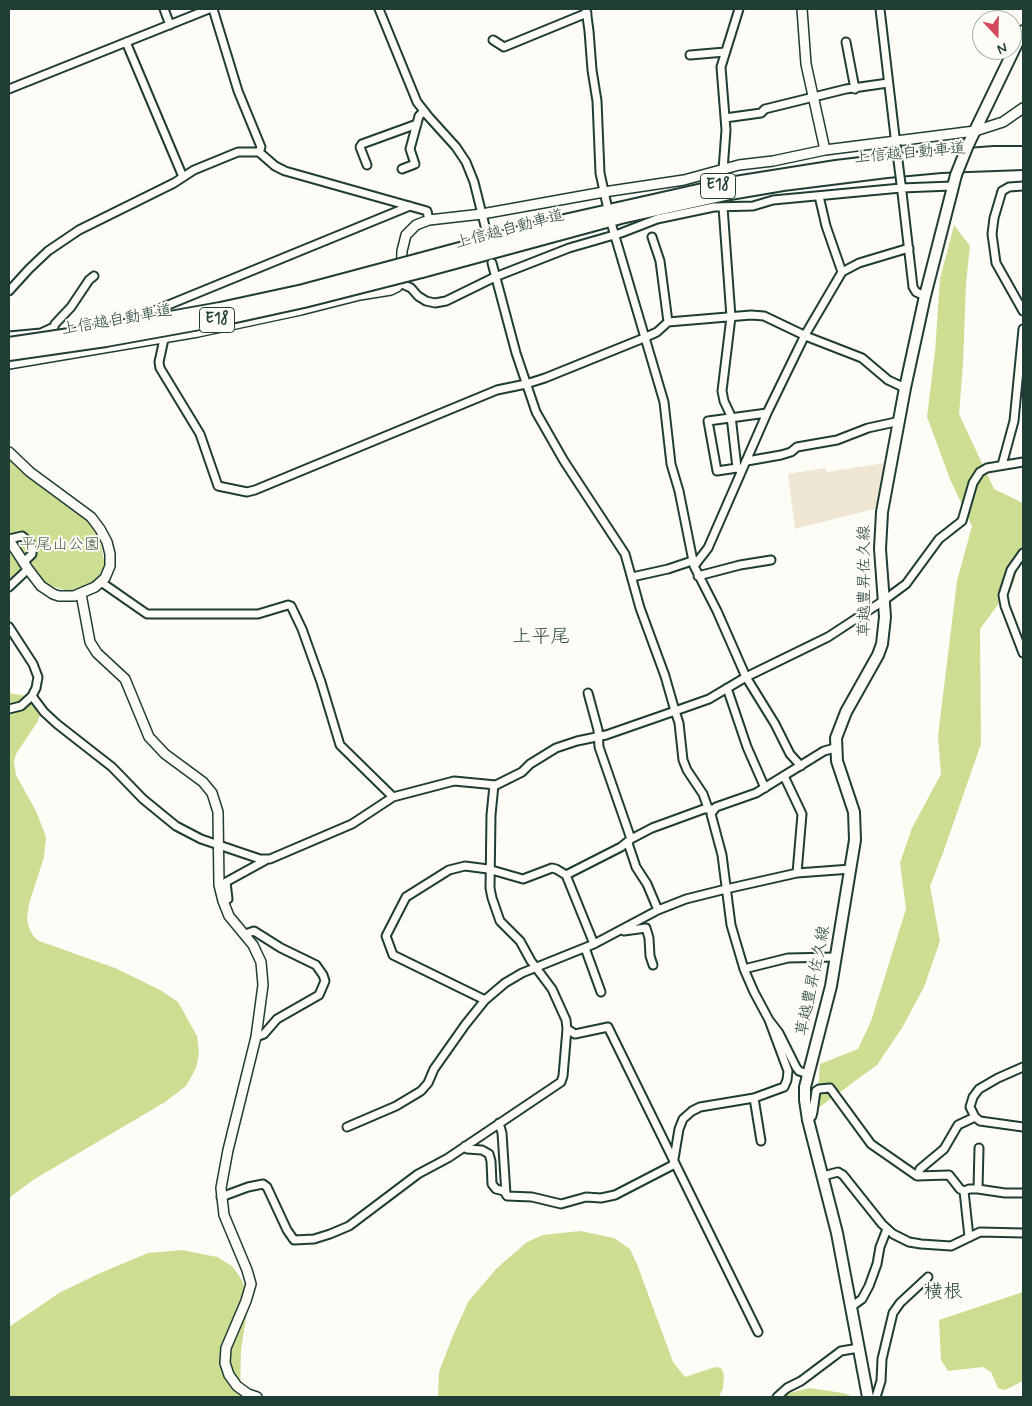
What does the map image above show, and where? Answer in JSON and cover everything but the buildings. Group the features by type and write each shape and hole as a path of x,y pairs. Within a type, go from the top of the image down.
{"highway":[{"name":"上信越自動車道","path":"9,354 106,340 222,319 304,301 577,218 729,184 869,163 940,156 1023,153"},
{"name":"上信越自動車道","path":"9,344 103,330 229,307 421,265 730,193 783,184 887,171 1023,162"}],"main road":[{"name":"草越豊昇佐久線","path":"868,1397 836,1227 808,1120 805,1100 808,1074 831,986 856,832 852,805 837,762 836,738 841,723 878,655 882,644 884,625 880,549 882,512 905,388 952,186 968,145 1023,32"}],"street":[{"path":"164,9 170,25"},
{"path":"9,89 211,9 238,91 260,147 259,152"},
{"path":"379,9 413,93 424,111 456,147 466,162 474,182 486,230"},
{"path":"723,170 726,130 721,73 725,52 739,9"},
{"path":"802,9 806,64 825,150"},
{"path":"880,9 914,290 925,296"},
{"path":"493,40 504,47 586,11 590,31 592,70 597,101 600,173 607,204"},
{"path":"126,42 183,177"},
{"path":"846,42 855,89"},
{"path":"690,55 725,52"},
{"path":"725,118 761,113 765,109 846,89 888,83"},
{"path":"9,364 164,338 394,289 400,283 404,240 412,228 429,220 482,214 684,180 746,163 773,161 825,150 896,143 976,131 1003,122 1023,108"},
{"path":"402,168 415,164 410,149 421,113 424,111"},
{"path":"367,165 360,147 362,144 417,124"},
{"path":"9,291 28,269 67,237 174,183 194,170 229,155 244,152 259,152 275,166 285,171 428,211 429,220"},
{"path":"400,283 411,288 426,301 435,303 462,295 496,277 569,248 614,235 658,219 714,207 753,206 773,200 901,186 952,186"},
{"path":"1023,186 1009,187 1002,191 994,218 992,234 996,263 1023,311"},
{"path":"819,196 826,226 842,272"},
{"path":"410,206 156,310 164,338 159,362 160,368 200,434 218,486 248,492 497,390 526,384 644,338 657,332 668,322 764,316 862,358 888,380 905,388"},
{"path":"723,208 731,317 722,391 724,401 731,416 740,470"},
{"path":"612,226 664,402 671,464 679,491 693,564 717,611 746,677 775,724 790,754 800,766"},
{"path":"652,237 660,261 668,322"},
{"path":"632,577 693,564 708,548 740,470 747,462 767,413 805,335 842,272 859,263 908,248"},
{"path":"465,1146 467,1149 482,1150 489,1154 492,1161 492,1184 496,1189 504,1191 507,1196 512,1198 532,1197 561,1204 588,1197 607,1198 670,1167 674,1161 679,1129 688,1113 700,1107 754,1098 779,1090 784,1087 788,1080 788,1071 769,1020 744,969 731,925 722,855 710,809 683,760 675,711 665,676 640,608 625,554 550,438 536,412 516,353 492,263"},
{"path":"9,336 41,333 54,327 94,276"},
{"path":"1002,465 1014,421 1023,329"},
{"path":"740,470 717,471 708,421 731,416 767,413"},
{"path":"747,462 781,455 791,452 797,447 837,440 868,428 900,422"},
{"path":"9,452 30,472 84,511 96,523 104,536 110,554 108,572 102,582 81,594 66,597 52,594 41,586 26,566 9,540 22,536 30,543 32,548 32,554 26,566 9,586"},
{"path":"223,901 228,899 226,882 267,860 352,824 393,797 454,781 494,785 522,772 530,764 556,748 599,737 709,699 746,677 828,637 906,584 938,539 962,521 973,483 980,472 987,468 1023,462"},
{"path":"1023,553 1011,570 1003,595 1005,606 1023,653"},
{"path":"698,576 740,565 771,560"},
{"path":"102,582 147,614 258,614 288,605 291,606 302,629 321,682 340,745 393,797"},
{"path":"81,594 90,642 98,653 125,679 149,737 165,754 204,782 212,793 218,812 220,885 223,901 229,916 258,952 261,962 262,985 256,1037 224,1168 221,1197 224,1215 248,1270 251,1284 246,1301 226,1348 225,1364 229,1374 238,1386 243,1391 257,1397"},
{"path":"9,627 33,664 38,677 32,696 21,706 9,709"},
{"path":"727,688 746,747 765,788"},
{"path":"588,693 598,730 599,747 636,866 648,884 658,910"},
{"path":"32,696 51,718 112,767 142,798 163,816 190,834 252,857 267,860"},
{"path":"566,875 658,825 756,793 824,751 835,748"},
{"path":"784,776 802,814 797,873"},
{"path":"221,1197 248,1187 263,1184 267,1186 291,1238 298,1241 314,1239 341,1230 418,1174 448,1158 561,1082 567,1029 566,1020 552,989 536,968 520,941 500,920 490,888 491,815 494,785"},
{"path":"485,1000 393,955 386,936 406,897 429,881 457,867 465,866 491,869 523,879 552,868 566,875 594,944"},
{"path":"346,1127 396,1106 421,1091 464,1025 485,1000 504,983 594,944 658,910 686,899 797,873 851,869"},
{"path":"621,931 646,928 653,965"},
{"path":"245,934 254,931 316,965 325,981 319,995 277,1019 264,1034 256,1037"},
{"path":"585,948 601,992"},
{"path":"744,969 788,958 836,957"},
{"path":"769,1020 779,1033 798,1069 808,1074"},
{"path":"567,1029 576,1034 608,1027 758,1332"},
{"path":"1023,1067 990,1082 976,1092 970,1102 974,1117 984,1123 1023,1127"},
{"path":"808,1120 812,1116 816,1091 830,1088 871,1144 917,1176 950,1175 964,1192 969,1237"},
{"path":"754,1098 761,1141"},
{"path":"917,1176 920,1169 944,1149 958,1125 974,1117"},
{"path":"499,1123 502,1133 506,1194"},
{"path":"978,1148 978,1189"},
{"path":"823,1176 838,1172 843,1175 887,1229 909,1242 951,1246 980,1232 1023,1233"},
{"path":"964,1192 969,1189 978,1189 1006,1193 1023,1193"},
{"path":"851,1307 862,1299 870,1286 880,1246 887,1229"},
{"path":"876,1397 881,1382 882,1359 894,1313 900,1303 928,1278"},
{"path":"777,1397 787,1388 801,1381 841,1352 859,1348"}],"shaded area":[{"path":"885,463 878,508 795,529 788,474 825,468 827,472"}],"green space":[{"path":"954,225 970,246 966,284 959,414 994,489 1023,503 1023,554 1013,584 980,629 981,744 930,886 940,941 924,987 902,1028 877,1065 817,1109 820,1064 858,1049 871,1021 906,909 900,863 912,828 941,774 938,736 957,581 972,526 950,479 927,417 935,352 940,279"},
{"name":"平尾山公園","path":"9,459 15,466 88,521 100,540 105,566 95,582 71,592 45,584 29,565 9,581"},
{"path":"9,693 27,696 41,711 38,721 16,754 14,762 16,775 36,811 46,837 44,857 29,904 27,918 29,928 34,937 39,941 115,968 160,990 178,1002 197,1036 199,1053 196,1068 186,1086 165,1102 33,1180 9,1198"},
{"path":"580,1231 614,1238 630,1249 673,1362 685,1377 712,1368 718,1367 722,1369 724,1376 723,1388 719,1397 438,1397 439,1372 468,1302 497,1268 527,1242 543,1235"},
{"path":"182,1250 217,1257 232,1266 248,1293 241,1349 240,1397 9,1397 9,1327 59,1293 98,1274 148,1253"},
{"path":"1023,1292 1023,1381 1005,1390 998,1388 991,1372 983,1367 948,1371 941,1360 939,1320"},
{"path":"809,1388 843,1393 855,1397 774,1397"}],"district":[{"name":"上平尾","path":"541,638"},
{"name":"横根","path":"943,1293"}]}
